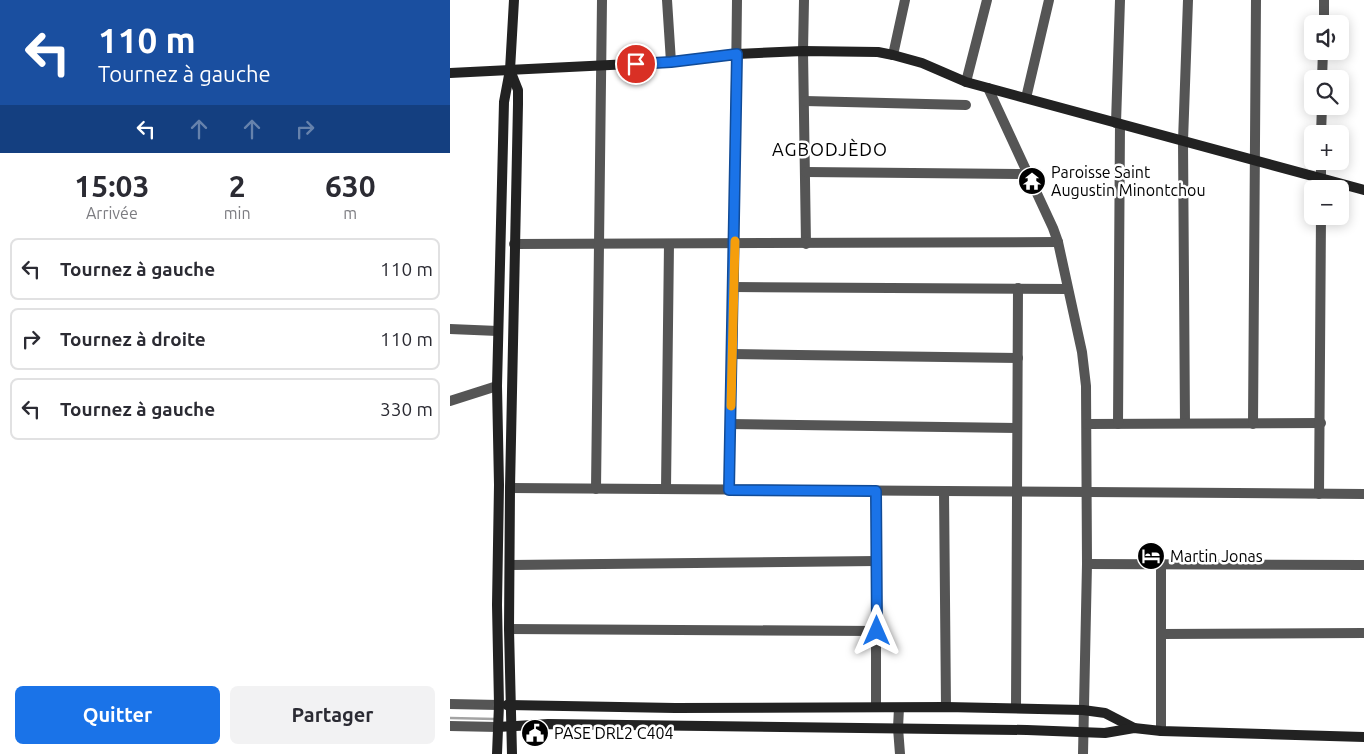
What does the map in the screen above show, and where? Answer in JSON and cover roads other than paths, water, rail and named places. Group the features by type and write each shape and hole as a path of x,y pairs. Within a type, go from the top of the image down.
{"street":[{"path":"497,754 498,331 504,102 510,70 514,0"},
{"path":"596,489 602,0"},
{"path":"667,0 671,62"},
{"path":"729,490 737,0"},
{"path":"804,0 806,244"},
{"path":"893,55 905,0"},
{"path":"966,82 987,0"},
{"path":"1026,98 1049,0"},
{"path":"1118,424 1120,0"},
{"path":"1185,423 1183,141 1188,0"},
{"path":"1253,424 1256,0"},
{"path":"1324,0 1324,15"},
{"path":"450,73 671,62 737,54 804,51 878,52 922,63 966,82 1254,160 1310,180"},
{"path":"510,70 518,90 510,488 511,564 509,629 512,754"},
{"path":"988,88 1029,174 1058,242 1085,370 1087,492 1083,754"},
{"path":"805,101 966,105"},
{"path":"806,172 1029,174"},
{"path":"1349,188 1364,190"},
{"path":"1319,494 1321,225"},
{"path":"514,244 1058,242"},
{"path":"666,489 669,244"},
{"path":"733,286 1067,289"},
{"path":"1016,708 1018,288"},
{"path":"450,329 498,331"},
{"path":"732,354 1018,358"},
{"path":"450,401 497,386"},
{"path":"1087,424 1321,423"},
{"path":"730,424 1017,428"},
{"path":"510,488 1364,494"},
{"path":"876,491 876,707"},
{"path":"944,491 946,707"},
{"path":"511,564 877,561"},
{"path":"1086,564 1364,565"},
{"path":"1161,731 1162,564"},
{"path":"509,629 877,631"},
{"path":"1161,634 1364,634"},
{"path":"450,704 675,708 946,707 1083,710 1105,713 1134,728"},
{"path":"899,708 900,754"},
{"path":"450,726 548,724 740,728 1027,730 1082,733 1105,733 1134,728 1161,731 1364,737"}],"waterway":[{"path":"450,718 495,719"}],"place":[{"name":"Paroisse Saint Augustin Minontchou","path":"1032,181"},
{"name":"Martin Jonas","path":"1151,556"},
{"name":"PASE DRL2 C404","path":"535,733"}],"district":[{"name":"AGBODJÈDO","path":"830,150"}]}
